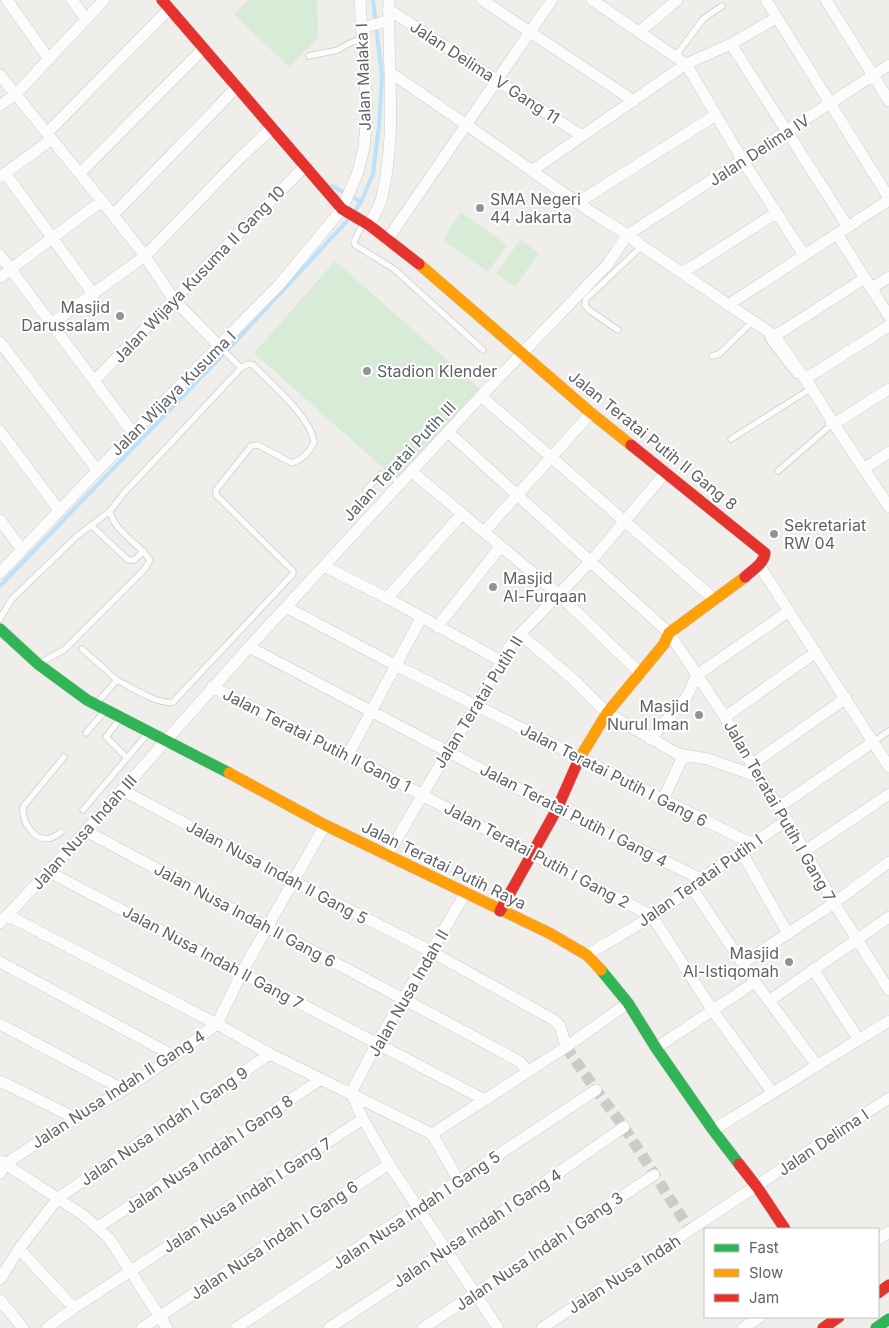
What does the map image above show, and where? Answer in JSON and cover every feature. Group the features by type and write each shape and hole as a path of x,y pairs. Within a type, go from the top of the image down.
{"street":[{"path":"7,0 48,58"},
{"path":"72,0 86,19"},
{"path":"0,105 15,95 104,0"},
{"name":"Jalan Malaka I","path":"345,211 364,147 367,114 360,0"},
{"path":"482,0 634,100"},
{"path":"387,240 552,0"},
{"path":"592,0 686,64 743,161 804,255"},
{"path":"639,32 677,0"},
{"path":"728,305 889,199 766,0"},
{"path":"826,0 889,101"},
{"path":"94,295 53,238 2,175 49,136 166,4 236,88 345,211 364,222 434,276 522,353"},
{"path":"364,222 380,202 388,163 392,117 391,73 384,22 388,4"},
{"name":"Jalan Delima V Gang 11","path":"388,4 497,80 582,136"},
{"path":"533,170 686,64 731,44 776,18"},
{"path":"362,31 384,22"},
{"path":"731,44 848,227"},
{"path":"80,173 203,49"},
{"name":"Jalan Delima IV","path":"628,235 889,65"},
{"path":"391,73 533,170 577,203 628,235 772,335 889,507"},
{"path":"0,75 114,215 145,256 174,300 221,348"},
{"path":"114,215 236,88"},
{"path":"577,203 716,115"},
{"path":"51,324 94,295 145,256 239,159 272,128"},
{"name":"Jalan Wijaya Kusuma II Gang 10","path":"94,381 305,166"},
{"path":"0,277 102,201"},
{"name":"Jalan Wijaya Kusuma I","path":"0,573 133,433 221,348 345,211"},
{"path":"682,273 776,213"},
{"path":"837,234 889,316"},
{"name":"Jalan Teratai Putih III","path":"166,740 212,687 481,396 608,264 628,235"},
{"path":"0,256 133,433"},
{"path":"872,288 889,277"},
{"path":"772,335 865,278"},
{"path":"806,385 889,326"},
{"path":"0,342 97,470"},
{"name":"Jalan Teratai Putih II Gang 8","path":"522,353 591,413 764,552 765,557 759,565"},
{"path":"834,424 889,389"},
{"path":"481,396 715,600"},
{"path":"484,532 591,413"},
{"path":"0,431 59,510"},
{"name":"Jalan Teratai Putih I Gang 7","path":"448,432 669,632 725,717 758,777 787,820 834,903 889,990"},
{"path":"864,469 889,452"},
{"path":"412,472 558,594 640,673"},
{"name":"Jalan Teratai Putih II","path":"387,856 501,661 520,634 591,561 666,472"},
{"path":"387,598 462,514"},
{"path":"0,520 22,550"},
{"path":"437,627 500,546"},
{"path":"500,911 557,809 580,757 607,713 664,644 669,632 715,600 759,565 889,767"},
{"path":"324,566 387,598 501,661"},
{"name":"Jalan Teratai Putih I Gang 6","path":"286,607 397,666 752,844"},
{"path":"650,739 686,698 697,675 789,611"},
{"path":"348,755 421,618"},
{"name":"Jalan Teratai Putih Raya","path":"0,629 14,644 38,664 87,700 325,825 549,933 587,955 614,984 628,1003 712,1130 756,1186 784,1228"},
{"path":"520,634 574,680 607,713 650,739 683,756 708,759 758,777"},
{"name":"Jalan Teratai Putih I Gang 4","path":"249,647 557,809 701,879"},
{"path":"725,717 816,652"},
{"name":"Jalan Teratai Putih II Gang 1","path":"212,687 422,794"},
{"path":"751,764 846,698"},
{"name":"Jalan Nusa Indah III","path":"4,919 49,872 166,740"},
{"path":"779,807 873,742"},
{"path":"663,800 683,756"},
{"name":"Jalan Nusa Indah II Gang 5","path":"122,790 432,952 554,1020 560,1026 566,1047"},
{"name":"Jalan Teratai Putih I Gang 2","path":"422,794 652,916"},
{"path":"805,851 889,794"},
{"name":"Jalan Teratai Putih I","path":"587,955 652,916 692,888 701,879 787,820"},
{"name":"Jalan Nusa Indah II Gang 4","path":"2,1166 75,1118 124,1090 217,1024 242,972 325,825"},
{"name":"Jalan Nusa Indah II Gang 6","path":"86,831 268,928 405,998 520,1062 523,1064 526,1072"},
{"path":"741,851 788,934"},
{"path":"743,963 834,903 889,862"},
{"name":"Jalan Nusa Indah II Gang 7","path":"49,872 485,1100"},
{"path":"692,888 755,982 816,1064"},
{"name":"Jalan Nusa Indah II","path":"351,1093 377,1043 465,894"},
{"path":"652,916 714,1011 772,1092"},
{"path":"769,1001 889,917"},
{"path":"4,919 217,1024 320,1080 351,1093 432,1134 459,1181"},
{"path":"0,962 174,1056"},
{"path":"813,969 859,1040"},
{"path":"656,1048 755,982"},
{"path":"432,1134 566,1047 628,1003"},
{"path":"712,1130 816,1064 889,1021"},
{"path":"0,1024 124,1090"},
{"name":"Jalan Nusa Indah I Gang 9","path":"0,1279 19,1249 58,1198 270,1054"},
{"name":"Jalan Nusa Indah I Gang 8","path":"98,1227 320,1080"},
{"path":"0,1081 75,1118"},
{"name":"Jalan Nusa Indah I Gang 5","path":"236,1328 419,1209 596,1090"},
{"path":"351,1093 363,1119 389,1164 498,1328"},
{"name":"Jalan Delima I","path":"756,1186 889,1098"},
{"name":"Jalan Nusa Indah I Gang 7","path":"47,1328 74,1308 363,1119"},
{"name":"Jalan Nusa Indah I Gang 4","path":"328,1328 446,1251 624,1128"},
{"name":"Jalan Nusa Indah I Gang 6","path":"142,1328 389,1164"},
{"path":"2,1166 58,1198 98,1227 109,1238 168,1328"},
{"name":"Jalan Nusa Indah I Gang 3","path":"423,1328 654,1174"},
{"name":"Jalan Nusa Indah","path":"542,1328 756,1186"},
{"path":"19,1249 74,1308"},
{"path":"0,1300 23,1328"},
{"path":"743,1328 758,1318"},
{"path":"823,1328 838,1318"},
{"path":"876,1328 888,1323"}],"lane":[{"path":"675,57 703,19 722,6"},
{"path":"309,56 338,50 348,44 362,31"},
{"path":"364,222 354,242 355,245 394,269 483,350"},
{"path":"618,330 589,310 585,305 586,299 642,246"},
{"path":"712,356 719,354 752,321"},
{"path":"221,348 241,368"},
{"path":"0,619 11,600 77,536 110,511 124,493 241,368 248,364 253,366 297,411 311,429 314,443 306,455 292,463 258,445 251,446 216,490 216,495 293,571 293,574 173,702 166,703 158,700 117,680 82,650"},
{"path":"731,439 806,385 830,426 778,471"},
{"path":"366,490 381,474 393,478 400,484"},
{"path":"38,664 65,649 144,570 150,560 144,551 116,525 110,511"},
{"path":"92,526 128,560 134,560 144,551"},
{"path":"86,733 117,680"},
{"path":"121,717 106,738 127,758"},
{"path":"873,742 889,731"},
{"path":"83,810 149,732"},
{"path":"61,832 50,838 43,838 35,834 22,816 23,807 64,757"}],"green space":[{"path":"249,0 317,0 318,38 289,67 234,14"},
{"path":"461,212 507,245 488,272 443,240"},
{"path":"520,240 539,253 515,287 496,274"},
{"name":"Stadion Klender","path":"335,261 480,389 398,481 254,353"}],"waterway":[{"path":"354,212 361,202 373,174 379,126 382,76 373,0"},
{"path":"332,186 361,202"},
{"path":"0,586 235,342 350,218"}],"tunnel":[{"path":"566,1047 624,1127 690,1230"}],"traffic: fast":[{"path":"0,629 38,664 87,700 229,773"},
{"path":"601,970 628,1003 656,1048 739,1164"},
{"path":"876,1328 889,1319"}],"traffic: slow":[{"path":"419,264 591,413 631,445"},
{"path":"579,759 607,713 664,644 669,633 745,577"},
{"path":"229,773 325,825 549,933 587,955 601,970"}],"traffic: jam":[{"path":"162,0 342,209 369,225 419,264"},
{"path":"631,445 765,553 760,564 745,577"},
{"path":"500,911 557,809 579,759"},
{"path":"739,1164 784,1228"},
{"path":"879,1292 889,1285"},
{"path":"823,1328 838,1318"}],"place":[{"name":"SMA Negeri 44 Jakarta","path":"480,208"},
{"name":"Masjid Darussalam","path":"120,316"},
{"name":"Stadion Klender","path":"367,371"},
{"name":"Sekretariat RW 04","path":"774,534"},
{"name":"Masjid Al-Furqaan","path":"493,587"},
{"name":"Masjid Nurul Iman","path":"699,715"},
{"name":"Masjid Al-Istiqomah","path":"789,962"}]}
